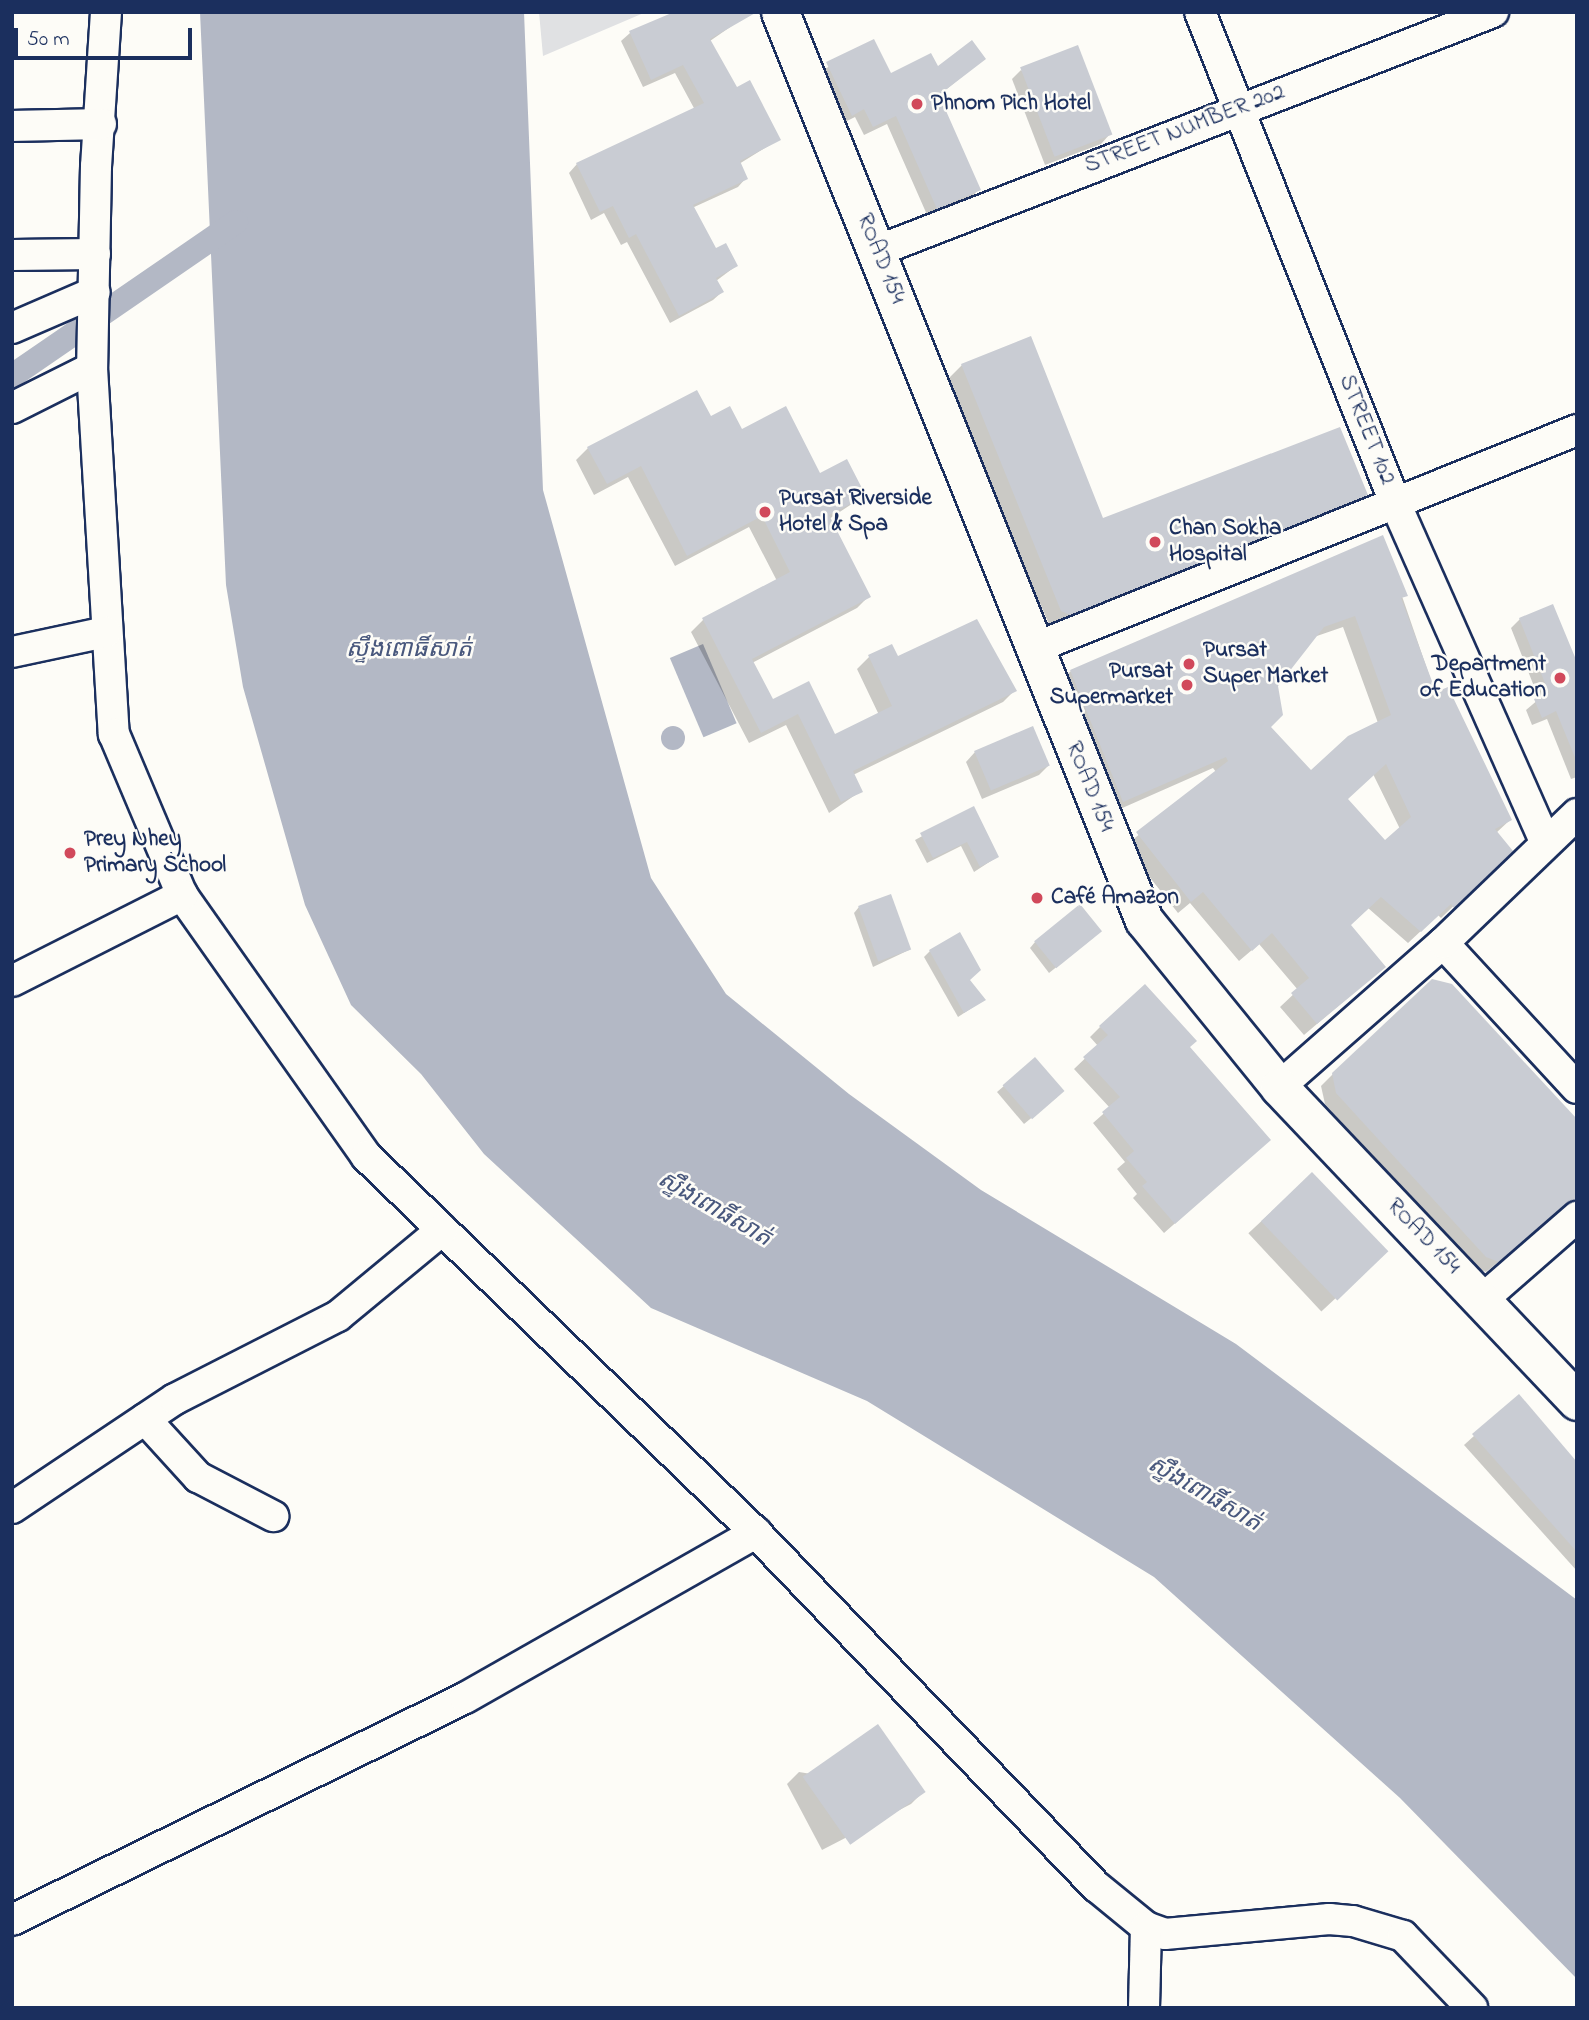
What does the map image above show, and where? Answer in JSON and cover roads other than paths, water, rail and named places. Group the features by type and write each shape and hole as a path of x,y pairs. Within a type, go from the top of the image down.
{"main road":[{"name":"ROAD 154","path":"780,12 877,251 1032,649 1144,920 1279,1087 1577,1401"}],"street":[{"path":"106,12 93,356 106,632 114,733 182,895 366,1156 756,1533 1042,1833 1146,1927 1187,1934 1353,1921 1403,1936 1472,2008"},
{"name":"STREET 102","path":"1200,12 1236,109 1396,505 1545,842"},
{"name":"STREET NUMBER 202","path":"877,251 1236,109 1493,12"},
{"path":"12,127 101,124"},
{"path":"12,255 95,254"},
{"path":"12,328 95,300"},
{"path":"12,408 93,356"},
{"path":"1032,649 1396,505 1577,430"},
{"path":"12,652 106,632"},
{"path":"1279,1087 1443,943 1577,814"},
{"path":"12,981 182,895"},
{"path":"1443,943 1577,1088"},
{"path":"1483,1299 1577,1217"},
{"path":"12,1508 175,1399 338,1316 442,1230"},
{"path":"145,1419 198,1477 273,1516"},
{"path":"12,1920 466,1698 756,1533"},
{"path":"1144,2008 1146,1927"}],"water":[{"name":"ស្ទឹងពោធិ៍សាត់","path":"200,12 524,12 543,490 651,878 726,994 849,1094 981,1190 1236,1344 1577,1600 1577,1979 1400,1798 1154,1577 867,1401 651,1308 484,1154 421,1074 351,1005 305,905 243,687 226,585"},
{"path":"703,644 737,723 703,737 670,658"},
{"path":"673,726 681,730 685,738 681,746 673,750 665,746 661,738 665,730"}],"waterway":[{"path":"12,376 236,222"}],"place":[{"name":"Phnom Pich Hotel","path":"917,104"},
{"name":"Pursat Riverside Hotel & Spa","path":"765,512"},
{"name":"Chan Sokha Hospital","path":"1155,542"},
{"name":"Pursat Super Market","path":"1189,664"},
{"name":"Department of Education","path":"1560,678"},
{"name":"Pursat Supermarket","path":"1187,685"},
{"name":"Prey Nhey Primary School","path":"70,853"},
{"name":"Café Amazon","path":"1037,898"}]}
